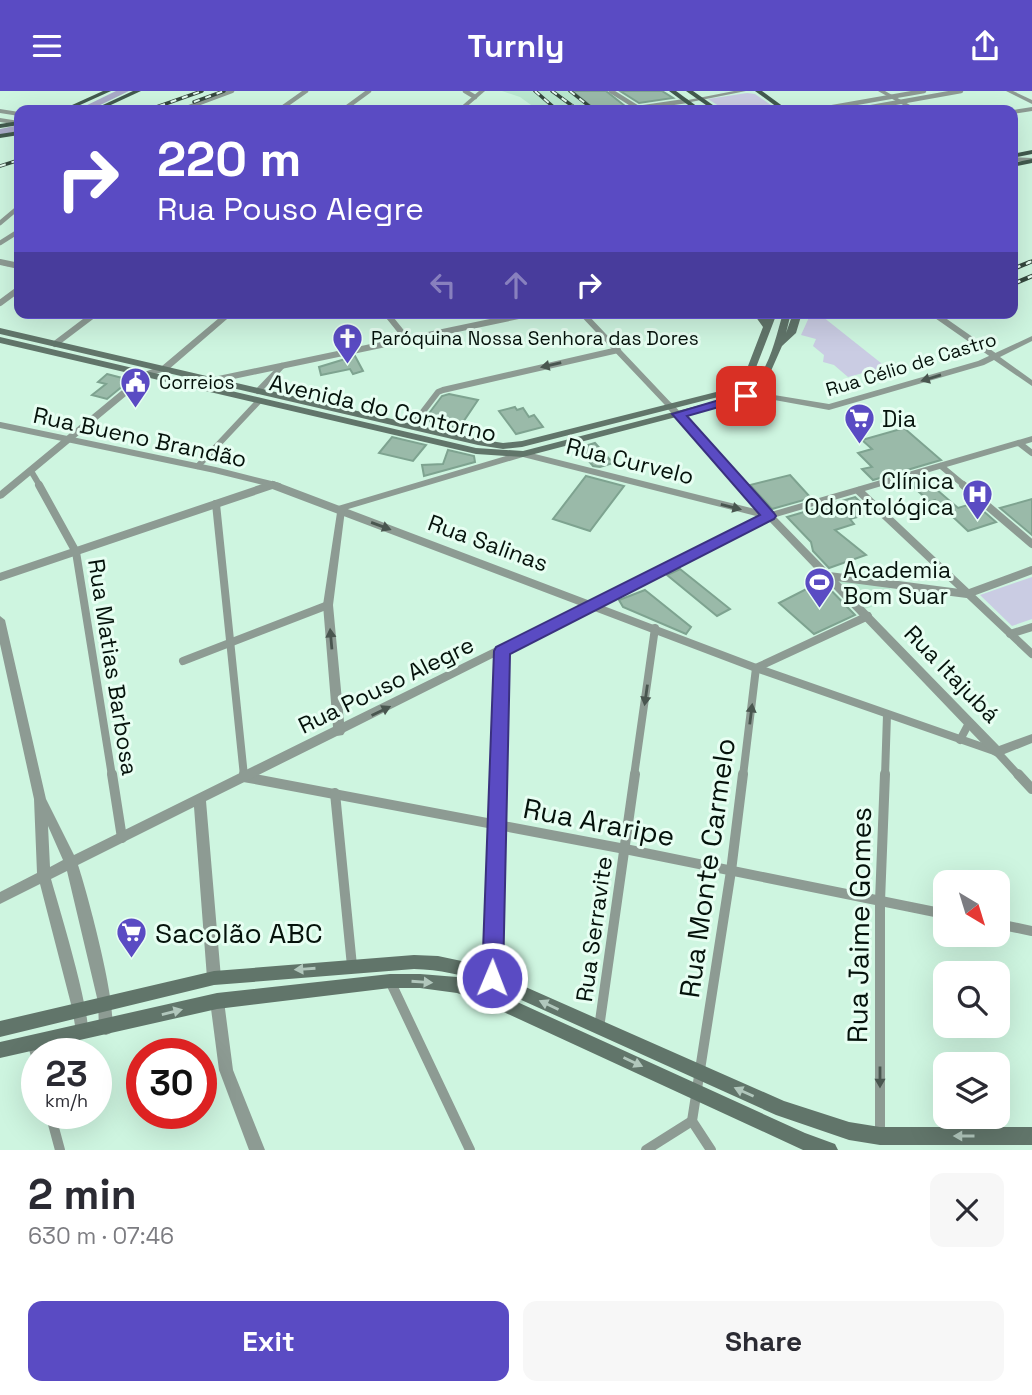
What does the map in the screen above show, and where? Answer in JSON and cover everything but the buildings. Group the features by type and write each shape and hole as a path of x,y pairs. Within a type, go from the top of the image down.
{"main road":[{"path":"76,105 108,91"},
{"path":"106,105 138,91"},
{"path":"673,91 692,105"},
{"path":"689,91 710,105"},
{"path":"758,91 778,105"},
{"path":"763,319 768,328"},
{"name":"Avenida do Contorno","path":"0,340 147,374 165,373 214,380 259,396 522,449 669,405 723,393 744,384 771,319"},
{"path":"756,390 764,379 785,319"},
{"path":"777,346 791,333 796,319"},
{"name":"Avenida do Contorno","path":"0,331 495,454 736,400 756,390"},
{"path":"0,1029 79,1008 214,978 352,966 438,963 492,978 599,1028 816,1121 880,1136 1032,1136"},
{"path":"54,1038 217,1001 390,981 457,985 487,996 695,1092 829,1150"},
{"path":"0,1051 21,1045"}],"street":[{"path":"194,105 232,91"},
{"path":"286,105 306,91"},
{"path":"350,105 369,91"},
{"path":"465,91 474,97"},
{"path":"465,105 482,91"},
{"path":"611,91 633,105"},
{"path":"659,105 743,91"},
{"path":"881,91 907,105"},
{"path":"845,105 924,91"},
{"path":"884,105 961,91"},
{"path":"1009,91 1032,102"},
{"path":"0,223 14,211"},
{"path":"55,344 88,319"},
{"path":"165,373 224,319"},
{"path":"391,319 407,339"},
{"path":"214,380 504,319"},
{"name":"Rua Itajubá","path":"588,319 769,516 1032,789"},
{"path":"942,319 1032,384"},
{"name":"Rua Célio de Castro","path":"756,390 772,397 828,407 996,357 1032,338"},
{"path":"412,426 438,392 448,388 618,350"},
{"path":"198,466 282,366"},
{"path":"0,496 147,374"},
{"name":"Rua Bueno Brandão","path":"0,425 198,466 272,485"},
{"name":"Rua Pouso Alegre","path":"0,898 339,732 769,516 1032,439"},
{"path":"1019,443 1032,453"},
{"path":"339,732 328,605 341,508 522,449"},
{"name":"Rua Curvelo","path":"522,449 769,516"},
{"path":"942,466 1032,544"},
{"name":"Rua Matias Barbosa","path":"31,471 76,552 122,838"},
{"path":"0,577 272,485"},
{"name":"Rua Salinas","path":"272,485 341,508 364,520 593,604 756,668 997,752"},
{"path":"859,491 1032,654"},
{"path":"216,505 244,777"},
{"path":"829,576 967,593 1032,571"},
{"path":"183,661 328,605"},
{"path":"756,668 867,616"},
{"path":"0,620 40,799 44,876 79,1008 82,1033"},
{"path":"1010,634 1032,627"},
{"name":"Rua Serravite","path":"599,1028 655,628"},
{"path":"492,978 502,651"},
{"name":"Rua Monte Carmelo","path":"692,1121 731,871 756,668"},
{"name":"Rua Jaime Gomes","path":"880,1136 880,901 887,715"},
{"path":"960,740 969,723"},
{"path":"997,752 1032,738"},
{"name":"Rua Araripe","path":"244,777 625,849 933,912"},
{"path":"335,793 352,966"},
{"path":"40,799 71,863 106,1002 106,1028"},
{"path":"200,799 214,978"},
{"path":"1010,926 1032,931"},
{"path":"390,981 470,1150"},
{"path":"217,1001 226,1070 257,1150"},
{"path":"646,1150 692,1121 710,1150"},
{"path":"54,1129 60,1150"}],"shaded area":[{"path":"502,91 572,91 590,105 531,105 520,97"},
{"path":"747,93 755,94 771,105 717,105 708,99"},
{"path":"808,319 826,319 886,367 848,377 834,365 823,362 824,355 813,346 816,339 801,335"},
{"path":"1032,577 1032,619 1012,626 980,595"},
{"path":"838,581 890,586 891,602 864,609"}],"waterway":[{"path":"93,105 124,91"},
{"path":"0,132 14,129"}],"railway":[{"path":"162,105 202,91"},
{"path":"194,102 224,91"},
{"path":"535,91 551,105"},
{"path":"552,91 571,105"},
{"path":"570,91 588,105"},
{"path":"0,166 14,162"},
{"path":"1018,267 1030,262"},
{"path":"1026,264 1030,262"},
{"path":"1018,282 1032,276"}],"place":[{"name":"Paróquina Nossa Senhora das Dores","path":"348,365"},
{"name":"Correios","path":"136,409"},
{"name":"Dia","path":"859,446"},
{"name":"Clínica Odontológica","path":"977,521"},
{"name":"Academia Bom Suar","path":"820,610"},
{"name":"Sacolão ABC","path":"132,960"}],"route":[{"path":"492,978 502,651 769,516 678,414 746,396"}]}
